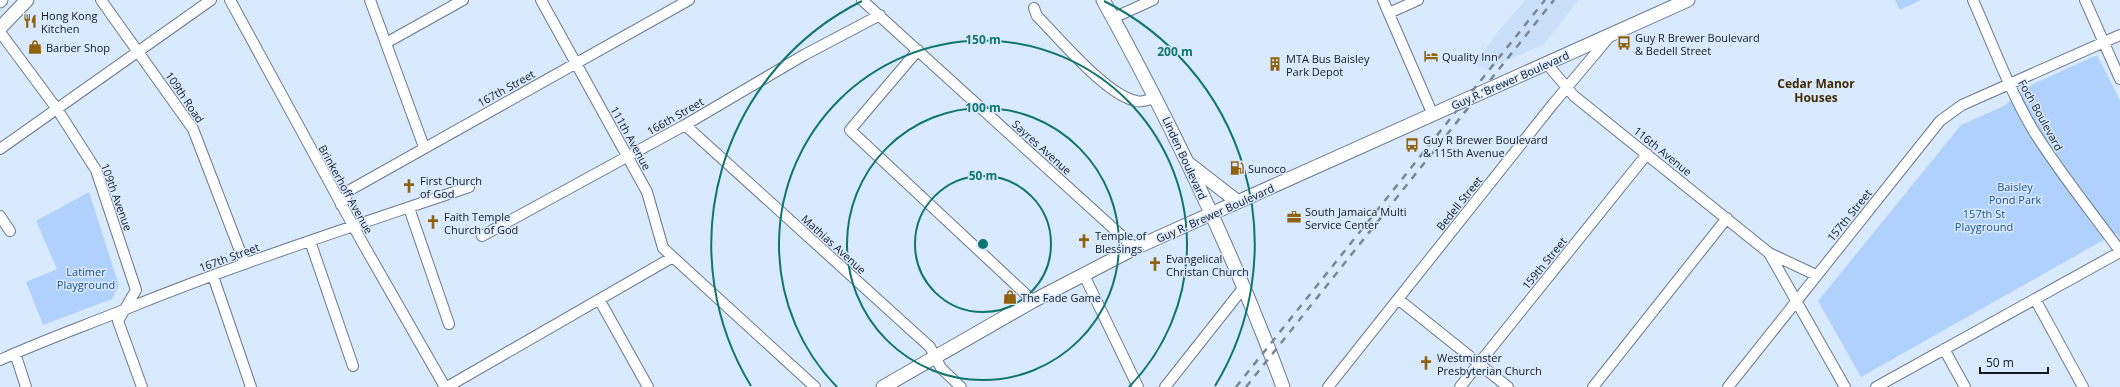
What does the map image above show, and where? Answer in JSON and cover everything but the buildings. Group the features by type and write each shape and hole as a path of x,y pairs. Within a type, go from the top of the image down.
{"main road":[{"path":"0,28 27,0"},
{"name":"Linden Boulevard","path":"1104,0 1156,98 1212,214 1244,287 1283,387"},
{"name":"Guy R. Brewer Boulevard","path":"883,387 1033,301 1136,248 1688,0"},
{"path":"1187,163 1238,202"}],"street":[{"name":"109th Road","path":"101,0 193,129 245,264"},
{"path":"0,149 211,0"},
{"path":"370,0 424,147"},
{"path":"386,43 463,0"},
{"name":"111th Avenue","path":"541,0 647,192 662,248 815,387"},
{"name":"167th Street","path":"342,205 350,190 424,147 689,0"},
{"name":"Sayres Avenue","path":"862,0 1136,248"},
{"path":"1113,18 1153,0"},
{"path":"1383,0 1433,115"},
{"path":"1389,13 1418,0"},
{"name":"Foch Boulevard","path":"1973,0 2010,84 2033,129 2054,161 2120,251"},
{"path":"2085,0 2120,79"},
{"name":"Brinkerhoff Avenue","path":"234,2 353,226 446,387"},
{"path":"1034,8 1036,16 1099,79 1126,98 1137,102 1156,98"},
{"name":"166th Street","path":"482,236 685,125 804,55 880,15"},
{"name":"109th Avenue","path":"0,32 58,109 96,170 136,290 118,321 142,387"},
{"name":"Bedell Street","path":"1328,387 1611,34"},
{"name":"157th Street","path":"1728,387 1940,121 1962,105 2120,35"},
{"path":"918,50 850,130 1033,301"},
{"name":"116th Avenue","path":"1547,64 1574,96 1728,218 1769,253 1816,276"},
{"name":"Mathias Avenue","path":"685,125 927,344 941,368 962,387"},
{"name":"159th Street","path":"1460,387 1647,154"},
{"name":"167th Street","path":"0,360 14,353 126,309 245,264 469,187"},
{"path":"409,208 449,324"},
{"path":"0,216 10,231"},
{"path":"1593,387 1728,218"},
{"path":"310,241 353,366"},
{"path":"1876,387 2120,251"},
{"name":"116th Avenue","path":"1769,253 1845,387"},
{"path":"446,387 600,301 673,257"},
{"path":"1084,275 1138,387"},
{"path":"213,276 251,387"},
{"path":"1165,387 1244,287"},
{"path":"1398,299 1508,387"},
{"path":"2035,299 2083,387"},
{"path":"600,301 648,387"},
{"path":"1944,349 1965,387"},
{"path":"14,353 26,387"}],"shaded area":[{"path":"1526,0 1579,0 1543,45 1486,69 1475,63 1499,30"}],"green space":[{"path":"1895,0 1921,0 1900,10"},
{"name":"Baisley Pond Park","path":"2097,55 2120,100 2120,239 2116,233 1861,377 1818,301 1961,125 2002,107 2035,83"},
{"name":"Latimer Playground","path":"89,192 119,286 112,299 43,325 26,282 57,269 36,221"}],"railway":[{"path":"1236,387 1545,0"},
{"path":"1246,387 1554,0"}],"place":[{"name":"Hong Kong Kitchen","path":"30,21"},
{"name":"Guy R Brewer Boulevard & Bedell Street","path":"1624,43"},
{"name":"Barber Shop","path":"35,47"},
{"name":"Quality Inn","path":"1431,56"},
{"name":"MTA Bus Baisley Park Depot","path":"1275,64"},
{"name":"Guy R Brewer Boulevard & 115th Avenue","path":"1412,145"},
{"name":"Sunoco","path":"1237,168"},
{"name":"First Church of God","path":"409,186"},
{"name":"South Jamaica Multi Service Center","path":"1294,217"},
{"name":"Faith Temple Church of God","path":"433,222"},
{"name":"Temple of Blessings","path":"1084,241"},
{"name":"Evangelical Christan Church","path":"1155,264"},
{"name":"The Fade Game","path":"1010,297"},
{"name":"Westminster Presbyterian Church","path":"1426,363"}],"district":[{"name":"Cedar Manor Houses","path":"1816,90"}],"park label":[{"name":"157th St Playground","path":"1984,219"}]}
